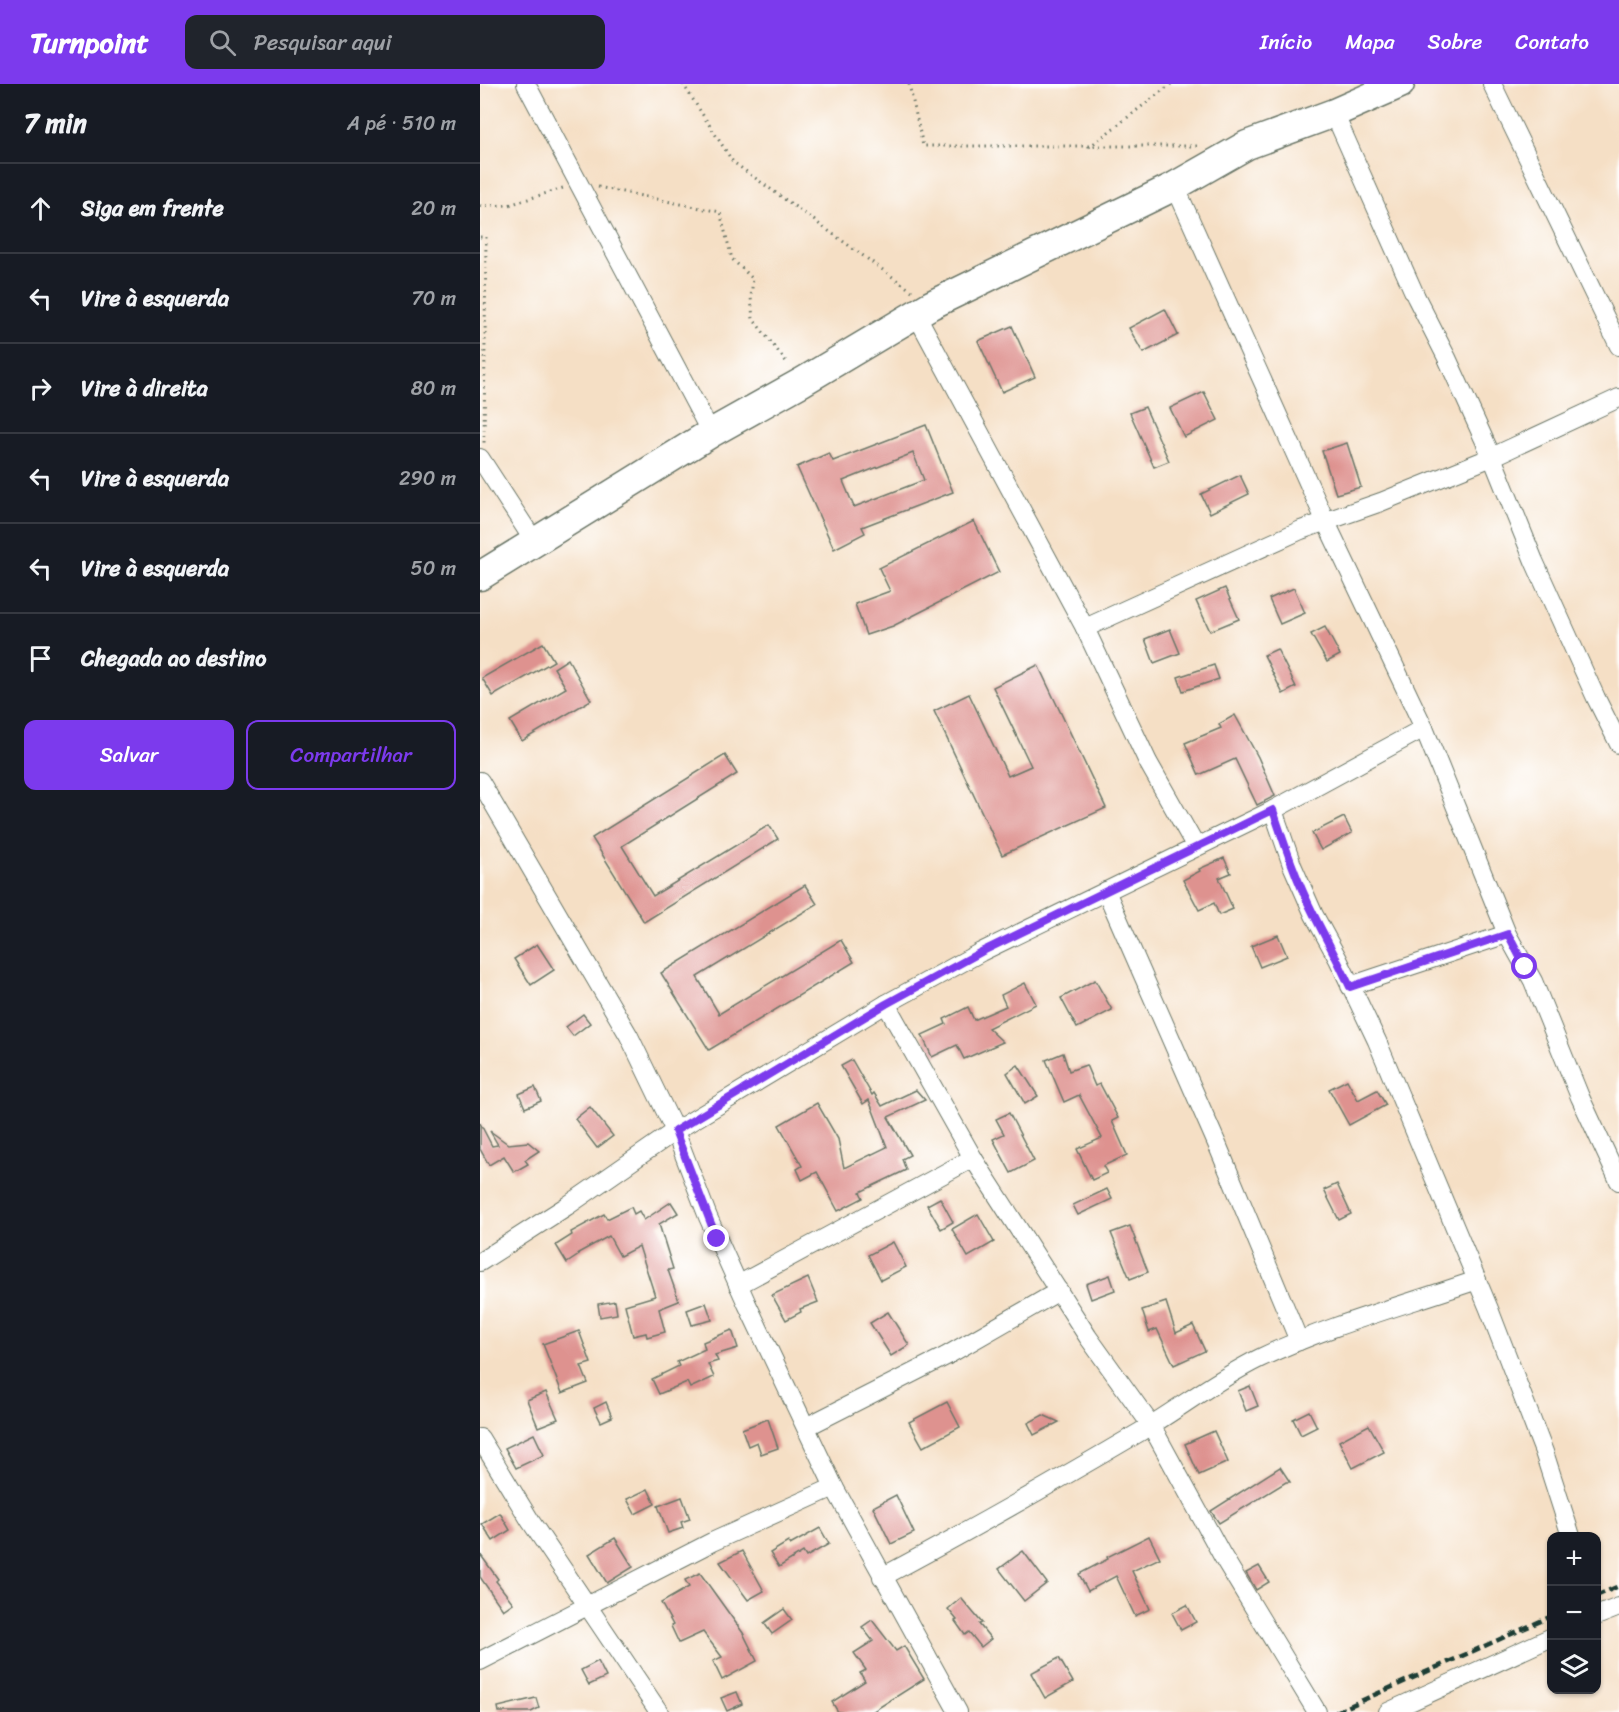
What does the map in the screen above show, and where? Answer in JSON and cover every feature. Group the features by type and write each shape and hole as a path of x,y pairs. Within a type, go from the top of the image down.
{"main road":[{"path":"480,576 711,433 802,382 923,309 1175,186 1247,145 1334,113 1400,84"}],"street":[{"path":"526,84 711,433"},
{"path":"1492,84 1619,346"},
{"path":"1334,113 1416,297 1447,358 1534,561 1619,744"},
{"path":"1175,186 1325,520 1424,728 1508,934 1533,981 1575,1086 1619,1181"},
{"path":"923,309 1085,628 1148,762 1196,848"},
{"path":"1085,628 1216,567 1325,520 1381,502 1491,457 1619,398"},
{"path":"482,461 534,541"},
{"path":"480,1262 567,1206 675,1131 886,1004 981,952 1273,810 1424,728"},
{"path":"480,781 628,1036 675,1131 701,1200 738,1285 834,1487 958,1712"},
{"path":"1273,810 1305,895 1377,1041 1477,1280 1540,1442 1570,1532"},
{"path":"1106,891 1222,1154 1299,1341"},
{"path":"1350,987 1508,934"},
{"path":"886,1004 973,1158 1088,1337 1151,1425 1222,1555 1317,1712"},
{"path":"738,1285 973,1158"},
{"path":"882,1577 1058,1480 1151,1425 1230,1373 1299,1341 1477,1280"},
{"path":"806,1427 946,1356 1059,1291"},
{"path":"480,1438 516,1500 659,1712"},
{"path":"480,1661 712,1542 834,1487"},
{"path":"1601,1614 1619,1606"},
{"path":"1388,1712 1547,1639"}],"path":[{"path":"683,84 733,162 923,309"},
{"path":"909,84 922,146 1202,146"},
{"path":"1088,147 1171,84"},
{"path":"480,206 510,205 578,183 720,212 732,259 753,279 751,297 753,319 802,382"},
{"path":"480,237 486,237 482,461"}],"building":[{"path":"1165,309 1178,335 1143,353 1129,328"},
{"path":"1012,326 1035,377 1002,392 978,341"},
{"path":"1204,392 1218,420 1184,437 1170,408"},
{"path":"1145,407 1169,461 1154,467 1130,413"},
{"path":"926,425 953,492 862,527 865,533 834,549 797,467 829,453 833,461","holes":["913,453 924,480 854,507 843,481"]},
{"path":"1347,443 1361,487 1336,494 1322,451"},
{"path":"1240,475 1249,494 1210,513 1201,494"},
{"path":"974,521 999,572 893,626 866,635 855,604 890,591 879,568"},
{"path":"1225,588 1239,619 1210,631 1196,601"},
{"path":"1294,588 1305,613 1280,624 1269,599"},
{"path":"1325,627 1340,655 1327,662 1311,634"},
{"path":"1170,629 1180,653 1154,663 1145,639"},
{"path":"543,643 554,661 493,696 482,678"},
{"path":"1277,649 1296,687 1283,694 1264,655"},
{"path":"568,659 591,700 522,741 510,721 566,688 554,668"},
{"path":"1038,665 1106,808 1002,855 934,711 969,694 1008,776 1031,766 993,687"},
{"path":"1214,665 1219,679 1183,691 1178,677"},
{"path":"1235,715 1258,757 1275,796 1257,805 1235,759 1199,775 1185,743 1221,728 1219,724"},
{"path":"725,755 737,774 622,846 653,896 769,825 778,839 644,922 592,838"},
{"path":"1344,817 1352,833 1321,850 1312,833"},
{"path":"1224,858 1231,873 1219,878 1233,909 1219,915 1214,903 1199,910 1183,880 1200,871 1199,869"},
{"path":"805,885 817,904 697,977 719,1014 841,940 854,962 709,1050 661,973"},
{"path":"1278,935 1287,956 1260,967 1251,946"},
{"path":"537,944 554,970 531,985 514,959"},
{"path":"1095,980 1112,1010 1077,1028 1061,998"},
{"path":"1025,983 1036,1004 988,1028 1003,1042 964,1059 957,1045 932,1057 922,1035 946,1024 944,1019 968,1007 974,1020 1006,1006 1001,995"},
{"path":"583,1014 590,1023 573,1036 566,1027"},
{"path":"1063,1053 1069,1071 1086,1065 1095,1086 1100,1084 1118,1118 1112,1121 1127,1155 1103,1166 1107,1173 1092,1180 1077,1149 1102,1138 1079,1095 1064,1102 1046,1060"},
{"path":"852,1060 872,1095 874,1093 882,1106 916,1090 925,1100 888,1117 910,1155 902,1159 906,1170 860,1192 863,1198 838,1211 817,1172 802,1180 797,1169 802,1166 779,1125 817,1103 838,1139 844,1168 887,1147 869,1100 863,1104 841,1066"},
{"path":"1018,1065 1038,1096 1025,1104 1007,1073"},
{"path":"1347,1080 1358,1100 1377,1090 1386,1105 1349,1125 1329,1089"},
{"path":"535,1087 541,1101 525,1108 519,1094"},
{"path":"590,1107 613,1136 597,1148 575,1119"},
{"path":"1009,1113 1034,1161 1011,1173 993,1139 1004,1134 996,1119"},
{"path":"480,1123 492,1146 498,1145 490,1131 508,1144 528,1142 539,1151 525,1160 528,1164 514,1172 504,1156 489,1165 480,1149"},
{"path":"1337,1184 1351,1214 1339,1220 1324,1190"},
{"path":"1107,1189 1112,1199 1078,1215 1073,1205"},
{"path":"940,1198 953,1222 941,1229 927,1205"},
{"path":"671,1202 678,1213 659,1224 673,1269 668,1270 679,1301 659,1309 665,1332 647,1337 646,1333 633,1336 625,1305 655,1296 639,1246 620,1256 609,1236 578,1253 579,1255 567,1263 556,1245 572,1235 571,1232 604,1214 607,1219 631,1207 634,1214 639,1211 644,1220"},
{"path":"978,1214 994,1242 968,1257 952,1229"},
{"path":"1130,1226 1148,1272 1130,1279 1111,1233"},
{"path":"893,1242 906,1267 881,1280 868,1255"},
{"path":"1110,1275 1115,1290 1091,1299 1086,1284"},
{"path":"808,1278 818,1302 800,1309 801,1312 786,1320 772,1295"},
{"path":"615,1301 617,1314 600,1317 598,1304"},
{"path":"1166,1302 1176,1333 1193,1325 1205,1351 1174,1365 1157,1329 1149,1332 1142,1310"},
{"path":"706,1303 712,1320 692,1325 687,1310"},
{"path":"888,1312 909,1345 891,1356 870,1323"},
{"path":"732,1330 738,1348 715,1355 718,1361 708,1364 714,1377 690,1388 687,1382 659,1394 652,1379 679,1366 677,1362 705,1349 703,1342"},
{"path":"579,1331 591,1363 581,1366 588,1383 562,1393 543,1344"},
{"path":"1250,1386 1258,1406 1246,1411 1238,1391"},
{"path":"546,1392 558,1419 538,1427 527,1400"},
{"path":"606,1402 612,1417 601,1422 594,1408"},
{"path":"947,1402 960,1427 923,1447 909,1422"},
{"path":"1309,1411 1317,1427 1301,1435 1293,1419"},
{"path":"1043,1415 1059,1422 1034,1435 1028,1423"},
{"path":"768,1419 778,1448 761,1454 757,1442 748,1446 742,1429"},
{"path":"1369,1425 1384,1452 1353,1468 1339,1441"},
{"path":"1214,1431 1228,1462 1199,1475 1185,1444"},
{"path":"534,1434 544,1455 516,1468 505,1448"},
{"path":"1280,1467 1290,1482 1286,1482 1219,1523 1211,1511"},
{"path":"648,1489 655,1504 635,1514 627,1499"},
{"path":"896,1495 914,1533 891,1544 873,1507"},
{"path":"682,1497 690,1519 681,1522 683,1528 668,1533 658,1506"},
{"path":"500,1513 510,1530 493,1541 482,1524"},
{"path":"820,1528 829,1544 806,1557 803,1552 779,1567 770,1553"},
{"path":"1149,1536 1160,1558 1132,1571 1150,1609 1135,1616 1116,1576 1088,1591 1079,1574"},
{"path":"615,1538 633,1567 607,1583 589,1554"},
{"path":"742,1551 764,1591 748,1600 720,1562"},
{"path":"1023,1551 1047,1583 1024,1601 999,1569"},
{"path":"480,1554 498,1579 496,1581 513,1603 503,1610 480,1577"},
{"path":"1259,1566 1269,1582 1256,1590 1246,1573"},
{"path":"700,1573 743,1633 757,1661 722,1680 713,1661 722,1657 703,1632 679,1643 671,1626 673,1625 661,1603 689,1587 685,1580"},
{"path":"961,1598 982,1623 979,1624 991,1639 981,1647 969,1632 965,1635 948,1609"},
{"path":"1187,1605 1196,1622 1181,1630 1172,1613"},
{"path":"784,1609 792,1620 772,1634 764,1623"},
{"path":"872,1620 896,1651 904,1646 924,1679 872,1712 838,1712 832,1702 865,1681 860,1673 866,1670 854,1653 873,1641 862,1627"},
{"path":"1059,1658 1073,1682 1045,1698 1031,1673"},
{"path":"598,1661 606,1677 589,1685 581,1670"},
{"path":"737,1692 742,1704 727,1711 721,1698"},
{"path":"536,1698 539,1708 531,1712 499,1712 498,1707"}],"railway":[{"path":"1601,1594 1619,1586"},
{"path":"1336,1712 1547,1618"}],"route":[{"path":"717,1239 675,1131 886,1004 981,952 1273,810 1292,865 1350,987 1508,934 1525,967"}]}
